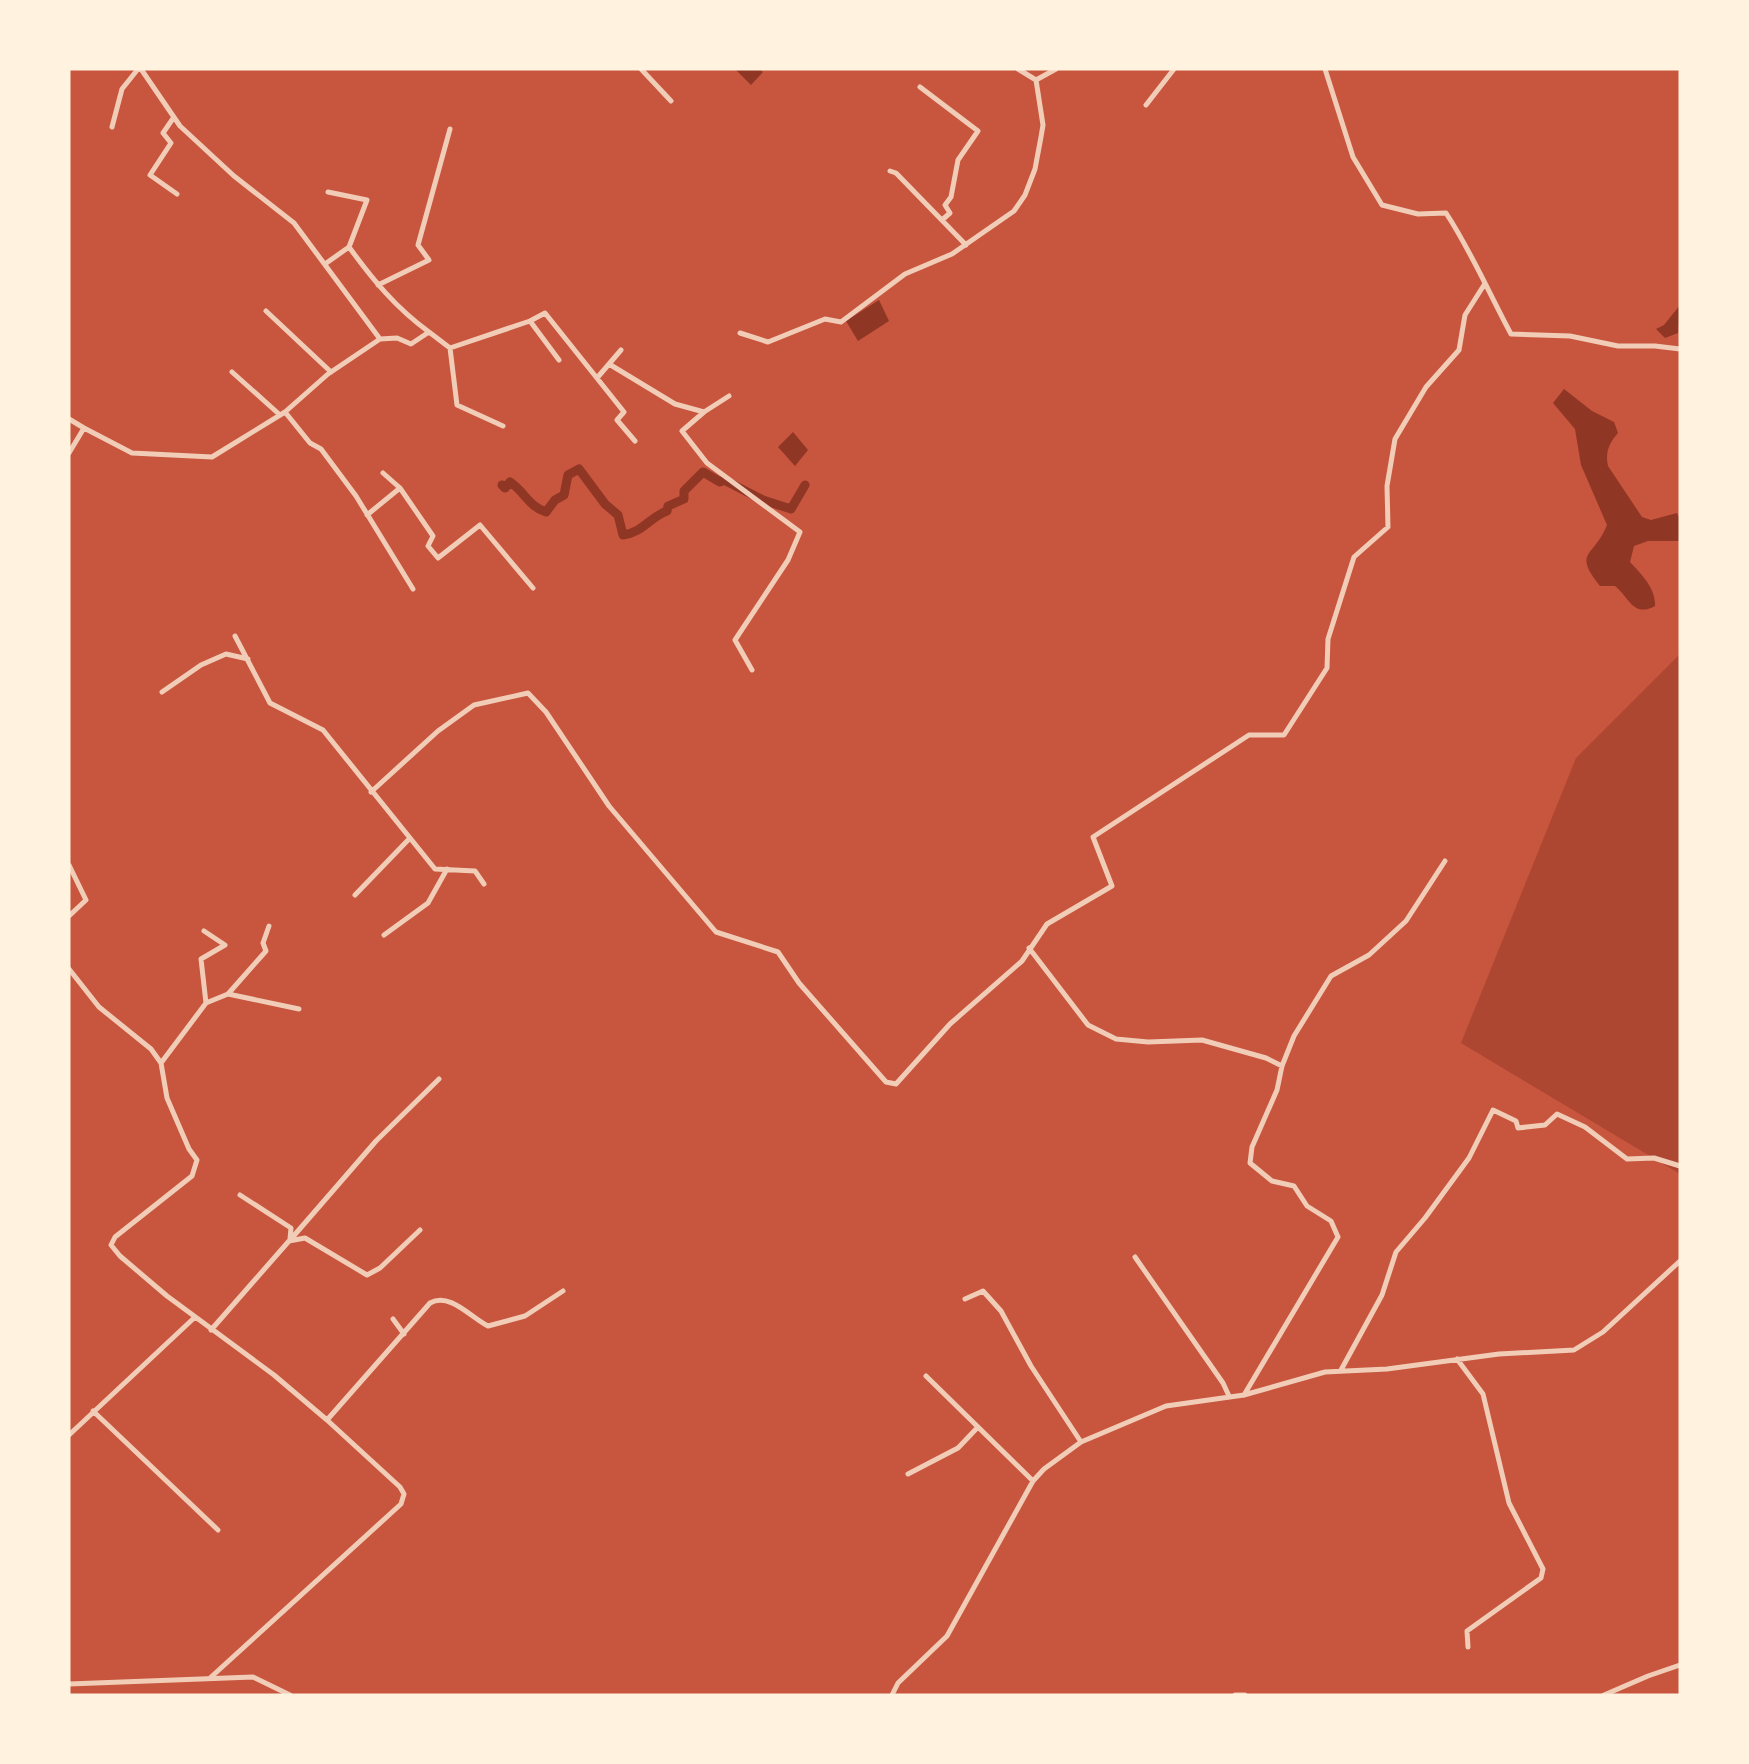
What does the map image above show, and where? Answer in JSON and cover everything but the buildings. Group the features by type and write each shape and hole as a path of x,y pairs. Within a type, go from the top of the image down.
{"street":[{"path":"112,127 122,89 139,69 174,117 234,176 294,223 380,339"},
{"path":"641,69 670,101"},
{"path":"1018,69 1036,80"},
{"path":"1036,80 1056,69"},
{"path":"1146,105 1174,69"},
{"path":"1325,69 1353,158 1382,205 1418,214 1446,213 1469,248 1484,285 1511,334 1570,336 1618,346 1680,349"},
{"path":"740,333 768,342 825,319 841,322 905,274 952,254 1014,211 1025,195 1035,169 1042,131 1036,80"},
{"path":"920,87 978,131 958,160 951,197 945,205 950,213 942,220"},
{"path":"174,117 163,133 171,143 150,175 177,194"},
{"path":"378,285 429,260 418,245 450,129"},
{"path":"890,171 896,172 966,245"},
{"path":"325,264 349,247 367,200 328,192"},
{"path":"349,247 403,313 450,348 457,405 503,426"},
{"path":"371,792 438,731 474,705 528,693 546,712 609,806 716,932 778,952 799,983 886,1082 896,1084 950,1024 1022,961 1047,924 1112,886 1093,837 1249,735 1284,735 1326,668 1328,639 1354,557 1388,527 1387,486 1395,439 1426,387 1460,350 1465,315 1484,285"},
{"path":"266,311 331,372"},
{"path":"450,348 530,321 545,313 624,412 617,420 635,441"},
{"path":"530,321 559,360"},
{"path":"69,419 132,453 212,457 283,414 331,372 380,339 397,338 411,344 429,332"},
{"path":"597,378 621,350"},
{"path":"609,364 675,404 704,412"},
{"path":"232,372 283,414 310,443 321,449 356,496 413,589"},
{"path":"729,396 704,412 682,431 707,463 800,532 788,560 735,640 752,670"},
{"path":"69,453 84,429"},
{"path":"383,473 400,488 433,536 428,546 438,558 480,525 534,588"},
{"path":"366,515 400,488"},
{"path":"235,636 270,703 323,730 435,869 475,871 484,884"},
{"path":"162,692 201,665 226,654 248,659"},
{"path":"356,895 410,838"},
{"path":"1244,1395 1338,1237 1331,1221 1307,1206 1294,1186 1272,1181 1250,1163 1252,1147 1278,1090 1282,1066 1294,1035 1331,976 1369,955 1406,921 1445,861"},
{"path":"69,865 86,900 69,916"},
{"path":"384,935 428,903 447,869"},
{"path":"161,1063 206,1003 228,994 266,951 263,943 269,926"},
{"path":"204,931 225,945 201,959 206,1003"},
{"path":"1029,948 1088,1025 1116,1039 1149,1042 1202,1040 1266,1058 1282,1066"},
{"path":"69,969 99,1007 151,1049 161,1063 167,1098 189,1149 197,1160 192,1176 115,1237 111,1245 120,1256 194,1318 274,1375 327,1420 400,1487 404,1494 401,1504 210,1678"},
{"path":"228,994 299,1009"},
{"path":"211,1330 376,1141 439,1080"},
{"path":"1341,1370 1382,1295 1396,1252 1425,1218 1464,1165 1493,1110 1516,1121 1518,1128 1545,1125 1557,1114 1585,1127 1627,1159 1654,1158 1680,1166"},
{"path":"240,1195 291,1228 290,1241"},
{"path":"290,1241 305,1238 367,1275 380,1268 420,1230"},
{"path":"1136,1257 1223,1383 1229,1396"},
{"path":"892,1695 898,1683 947,1636 1033,1481 1044,1469 1081,1442 1166,1407 1244,1395 1325,1372 1387,1369 1499,1354 1553,1353 1574,1350 1603,1332 1680,1261"},
{"path":"327,1420 430,1303 438,1299 448,1300 488,1326 525,1316 563,1291"},
{"path":"965,1299 983,1291 1001,1311 1031,1366 1081,1442"},
{"path":"69,1435 194,1318"},
{"path":"393,1319 404,1334"},
{"path":"1457,1359 1483,1394 1509,1503 1543,1569 1541,1578 1467,1631 1468,1647"},
{"path":"926,1376 1033,1481"},
{"path":"93,1411 218,1530"},
{"path":"908,1474 958,1448 978,1427"},
{"path":"1604,1695 1680,1665"},
{"path":"69,1684 253,1677 290,1695"},
{"path":"1235,1695 1245,1695"}],"shaded area":[{"path":"735,69 759,69 763,72 751,85"},
{"path":"879,300 889,321 858,341 846,321"},
{"path":"1680,305 1678,333 1665,338 1656,329 1664,325"},
{"path":"1564,389 1592,411 1614,422 1618,433 1609,448 1608,466 1642,517 1651,520 1677,513 1680,520 1680,541 1648,541 1634,546 1630,562 1647,582 1655,599 1655,606 1648,609 1636,608 1615,586 1600,586 1587,566 1588,555 1607,525 1581,465 1575,429 1553,403"},
{"path":"793,432 808,450 795,466 778,447"},
{"path":"1680,654 1680,1174 1461,1043 1576,758"}],"waterway":[{"path":"502,485 505,488 510,482 531,503 546,512 555,500 564,495 568,475 579,469 605,504 618,515 623,535 636,531 667,511 668,506 684,499 684,491 703,472 720,482 724,480 763,500 791,509 805,485"}]}
